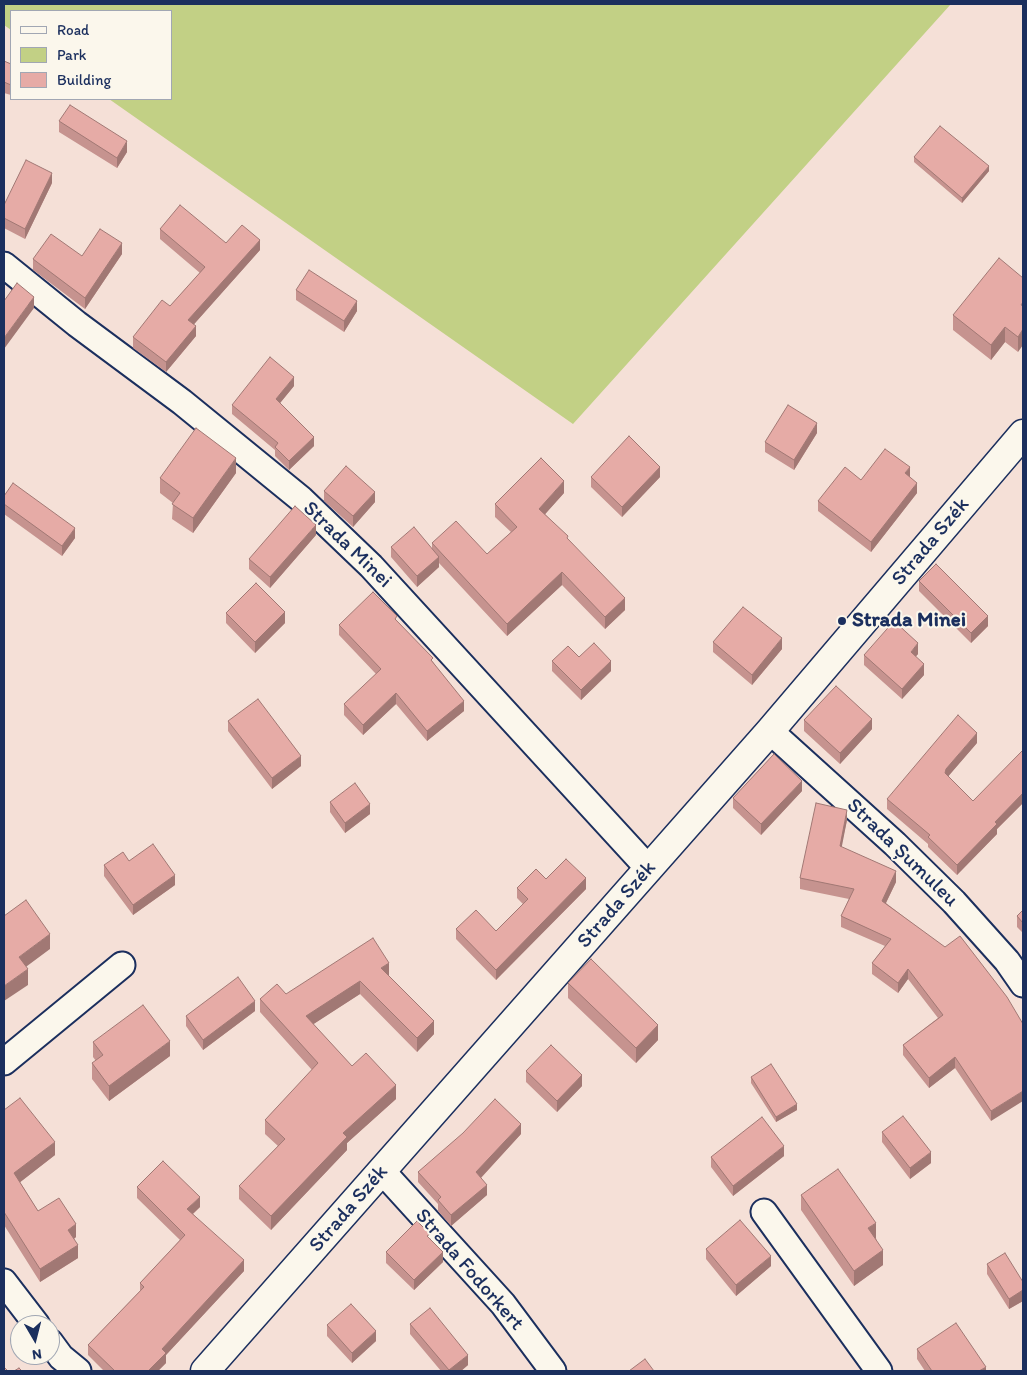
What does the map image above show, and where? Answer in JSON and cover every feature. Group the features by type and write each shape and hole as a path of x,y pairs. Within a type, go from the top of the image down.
{"street":[{"name":"Strada Minei","path":"4,265 77,324 182,402 301,499 372,566 649,869"},
{"name":"Strada Szék","path":"205,1371 770,731 1023,434"},
{"name":"Strada Șumuleu","path":"770,731 895,844 954,902 1006,961 1023,984"},
{"path":"4,1062 122,965"},
{"name":"Strada Fodorkert","path":"382,1171 503,1304 553,1371"},
{"path":"764,1212 879,1371"},
{"path":"4,1282 29,1315"},
{"path":"60,1356 78,1371"}],"green space":[{"path":"4,4 951,4 573,424 110,100 172,100 172,10 10,10 10,29 4,25"}],"building":[{"path":"4,61 10,64 10,85 4,82"},
{"path":"70,105 127,141 117,158 59,121"},
{"path":"940,126 989,166 962,198 914,157"},
{"path":"26,160 52,173 25,229 4,218 4,205"},
{"path":"180,205 226,243 242,225 260,240 188,320 196,326 166,362 133,337 162,300 170,306 205,267 160,229"},
{"path":"100,229 122,243 85,298 33,259 51,234 82,256"},
{"path":"999,258 1023,278 1023,302 1021,305 1023,306 1023,329 1018,337 1005,327 991,345 953,315"},
{"path":"309,270 357,301 344,321 296,290"},
{"path":"17,283 34,297 4,338 4,301"},
{"path":"270,357 294,377 276,399 314,437 289,461 275,447 278,443 232,405"},
{"path":"788,405 817,423 794,460 765,442"},
{"path":"196,428 236,458 193,518 172,504 180,493 160,478"},
{"path":"629,436 660,467 622,507 591,477"},
{"path":"885,449 910,467 905,473 917,483 871,542 818,501 845,467 861,480"},
{"path":"541,458 564,481 539,509 568,536 567,538 625,598 605,617 562,572 507,624 432,543 456,521 487,554 517,527 495,504"},
{"path":"346,466 375,492 353,516 324,491"},
{"path":"13,483 75,528 62,546 4,504 4,496"},
{"path":"295,506 316,525 270,577 249,559"},
{"path":"414,527 439,557 417,576 391,547"},
{"path":"936,564 988,616 971,633 919,581"},
{"path":"256,583 285,612 255,642 226,613"},
{"path":"373,592 397,616 395,619 433,658 431,660 464,701 427,731 396,693 363,725 344,704 381,669 339,625"},
{"path":"743,607 782,638 752,675 713,642"},
{"path":"894,621 918,643 911,652 924,664 902,689 864,655"},
{"path":"594,643 611,661 581,690 552,661 568,646 579,657"},
{"path":"836,686 872,719 840,753 804,720"},
{"path":"258,699 301,756 272,778 228,721"},
{"path":"958,715 977,733 946,769 945,773 973,801 1022,751 1023,793 995,822 997,824 957,865 928,837 930,835 887,799"},
{"path":"774,754 802,781 761,824 733,798"},
{"path":"355,783 370,804 345,823 330,802"},
{"path":"816,803 847,810 840,846 896,871 882,901 945,947 960,936 1007,997 1023,1024 1023,1091 991,1111 955,1057 929,1078 903,1045 943,1015 908,969 898,983 872,963 891,939 841,916 854,889 800,878"},
{"path":"153,844 175,875 133,905 104,865 123,852 129,861"},
{"path":"566,859 586,878 496,970 456,929 476,910 496,931 528,899 517,888 536,869 546,879"},
{"path":"26,900 50,934 19,957 28,969 4,986 4,916"},
{"path":"1023,910 1023,923 1017,916"},
{"path":"373,938 389,963 381,968 434,1021 417,1038 360,981 306,1016 352,1066 366,1053 396,1085 343,1133 347,1137 271,1216 239,1186 285,1139 265,1120 318,1063 260,999 277,984 286,994"},
{"path":"591,959 658,1025 636,1048 568,983"},
{"path":"238,977 255,1001 203,1040 186,1016"},
{"path":"143,1005 170,1041 109,1086 92,1063 103,1055 93,1042"},
{"path":"551,1045 582,1075 557,1101 526,1071"},
{"path":"771,1064 797,1104 776,1117 751,1077"},
{"path":"20,1098 55,1142 14,1173 38,1211 59,1198 76,1224 68,1230 78,1245 40,1269 4,1212 4,1110"},
{"path":"495,1099 521,1124 476,1172 487,1185 451,1215 438,1200 441,1197 418,1172 463,1133"},
{"path":"903,1116 931,1152 910,1168 882,1132"},
{"path":"762,1117 784,1146 733,1186 711,1157"},
{"path":"163,1161 200,1197 187,1209 244,1260 162,1349 166,1353 148,1371 115,1371 88,1345 144,1287 140,1283 185,1235 137,1187"},
{"path":"838,1169 876,1223 868,1228 883,1250 854,1271 801,1195"},
{"path":"740,1220 771,1256 736,1285 706,1249"},
{"path":"417,1221 430,1234 427,1236 443,1252 414,1280 386,1252"},
{"path":"1005,1253 1023,1282 1023,1290 1009,1299 987,1264"},
{"path":"351,1304 376,1331 352,1353 327,1325"},
{"path":"430,1308 468,1355 449,1370 410,1324"},
{"path":"956,1323 986,1367 979,1371 932,1371 917,1349"},
{"path":"645,1359 654,1371 629,1371"}],"place":[{"name":"Strada Minei","path":"842,621"}]}
